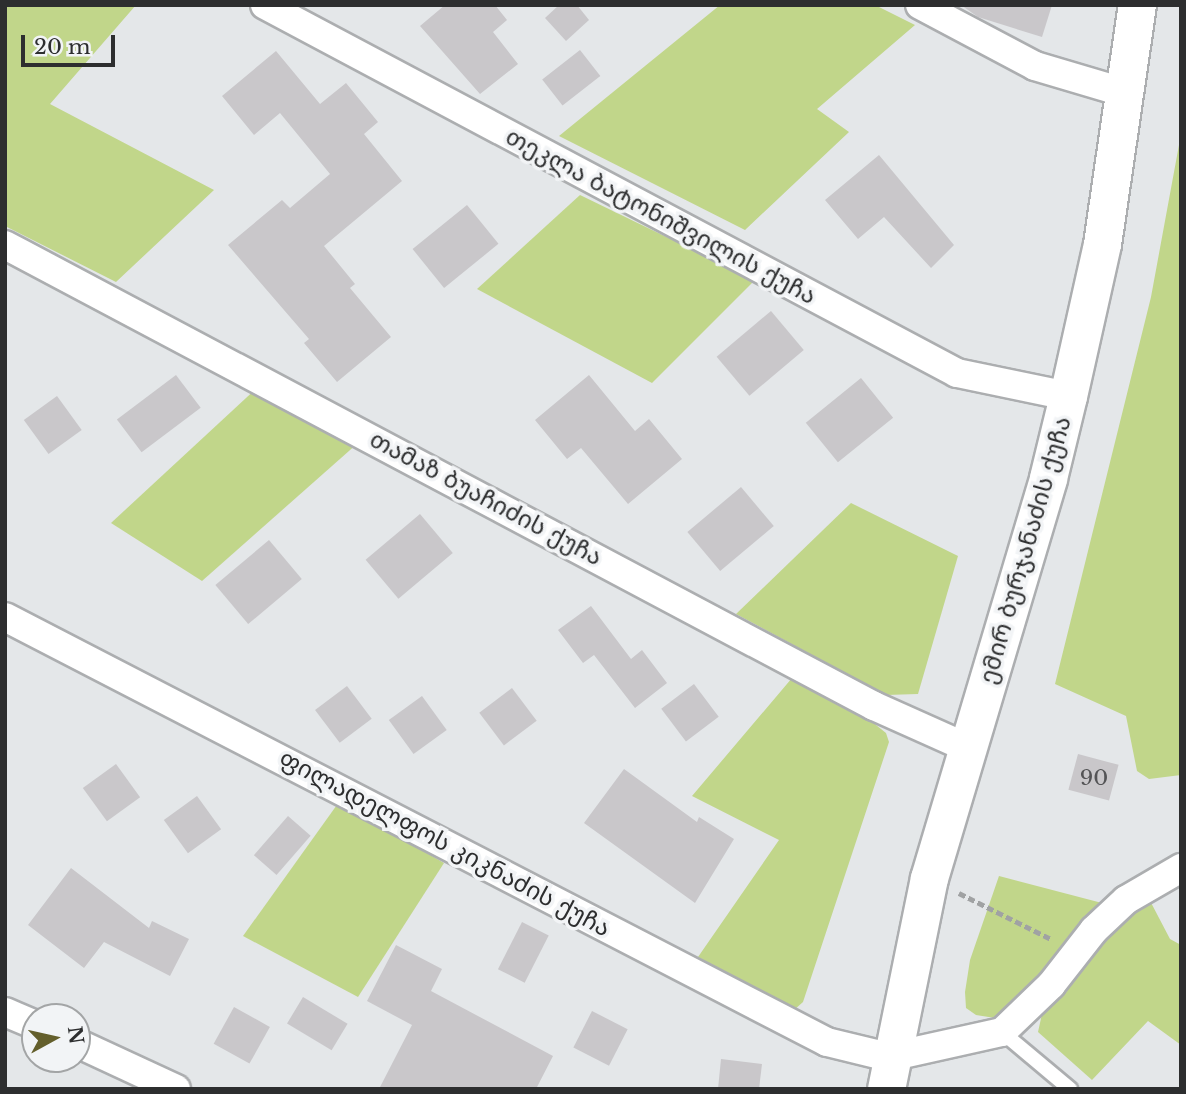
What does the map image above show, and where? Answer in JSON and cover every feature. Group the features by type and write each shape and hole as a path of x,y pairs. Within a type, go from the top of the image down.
{"street":[{"name":"თეკლა ბატონიშვილის ქუჩა","path":"265,5 957,373 1068,396"},
{"path":"920,5 1035,66 1126,93"},
{"name":"ემირ ბურჯანაძის ქუჩა","path":"887,1073 929,878 1068,396 1102,244 1137,5"},
{"name":"თამაზ ბუაჩიძის ქუჩა","path":"5,245 874,706 968,748"},
{"name":"ფილადელფოს კიკნაძის ქუჩა","path":"5,617 887,1073"},
{"path":"887,1073 1002,1032 1051,985 1077,952 1126,900 1181,868"},
{"path":"91,1050 176,1089"}],"lane":[{"path":"1002,1032 1070,1089"}],"path":[{"path":"929,878 1077,952"}],"green space":[{"path":"5,5 136,5 50,104 214,190 116,282 5,226"},
{"path":"720,5 875,5 915,25 817,109 849,132 745,230 559,136"},
{"path":"1181,134 1181,775 1149,779 1137,771 1126,716 1055,684 1151,297"},
{"path":"580,195 755,280 652,383 477,289"},
{"path":"258,387 358,443 202,581 111,523"},
{"path":"851,503 958,556 918,694 886,695 736,614"},
{"path":"792,678 871,721 886,733 889,742 803,1002 794,1010 698,957 779,840 692,796"},
{"path":"339,802 444,863 358,997 243,936"},
{"path":"999,876 1102,903 1046,973 995,1018 976,1015 966,1008 965,992 970,960"},
{"path":"1147,895 1170,939 1181,945 1181,1045 1148,1021 1092,1080 1038,1032 1042,1014 1094,946"}],"building":[{"path":"445,5 495,5 507,20 493,32 518,64 480,94 420,26"},
{"path":"559,5 577,5 589,20 566,41 545,18"},
{"path":"961,5 1052,5 1042,37 978,17"},
{"path":"580,50 600,76 562,106 542,80"},
{"path":"276,51 320,104 346,83 378,122 364,134 402,181 324,246 355,284 350,288 391,337 337,382 304,343 309,339 228,245 282,200 290,208 330,174 280,113 254,135 222,96"},
{"path":"879,155 954,245 931,268 884,217 858,239 825,200"},
{"path":"467,205 498,244 444,288 413,249"},
{"path":"771,311 804,350 749,396 717,357"},
{"path":"176,375 201,408 142,452 117,420"},
{"path":"589,375 635,431 649,419 682,459 628,504 581,448 567,459 535,420"},
{"path":"861,378 893,418 838,462 806,423"},
{"path":"57,396 82,430 49,454 24,420"},
{"path":"741,487 774,526 720,571 687,532"},
{"path":"420,514 453,553 398,599 366,560"},
{"path":"269,540 302,579 248,624 215,585"},
{"path":"591,606 631,659 642,650 667,683 635,708 594,655 583,663 558,630"},
{"path":"694,684 719,717 686,741 661,709"},
{"path":"347,686 372,719 340,743 315,710"},
{"path":"512,688 537,721 504,745 479,713"},
{"path":"422,696 447,730 414,754 389,720"},
{"path":"1078,754 1119,765 1109,801 1068,790"},
{"path":"116,764 140,797 107,821 83,788"},
{"path":"624,769 697,822 699,817 734,839 695,903 584,823"},
{"path":"197,796 221,829 188,853 164,820"},
{"path":"288,816 311,836 277,875 254,855"},
{"path":"71,868 149,928 152,921 189,939 170,976 104,942 84,968 28,925"},
{"path":"522,922 549,936 525,983 498,969"},
{"path":"396,945 442,969 431,991 553,1056 536,1089 379,1089 412,1025 367,1001"},
{"path":"303,997 348,1024 332,1050 287,1024"},
{"path":"234,1007 270,1027 249,1064 214,1044"},
{"path":"592,1011 628,1029 609,1066 573,1048"},
{"path":"721,1059 762,1064 759,1089 718,1089"}]}
